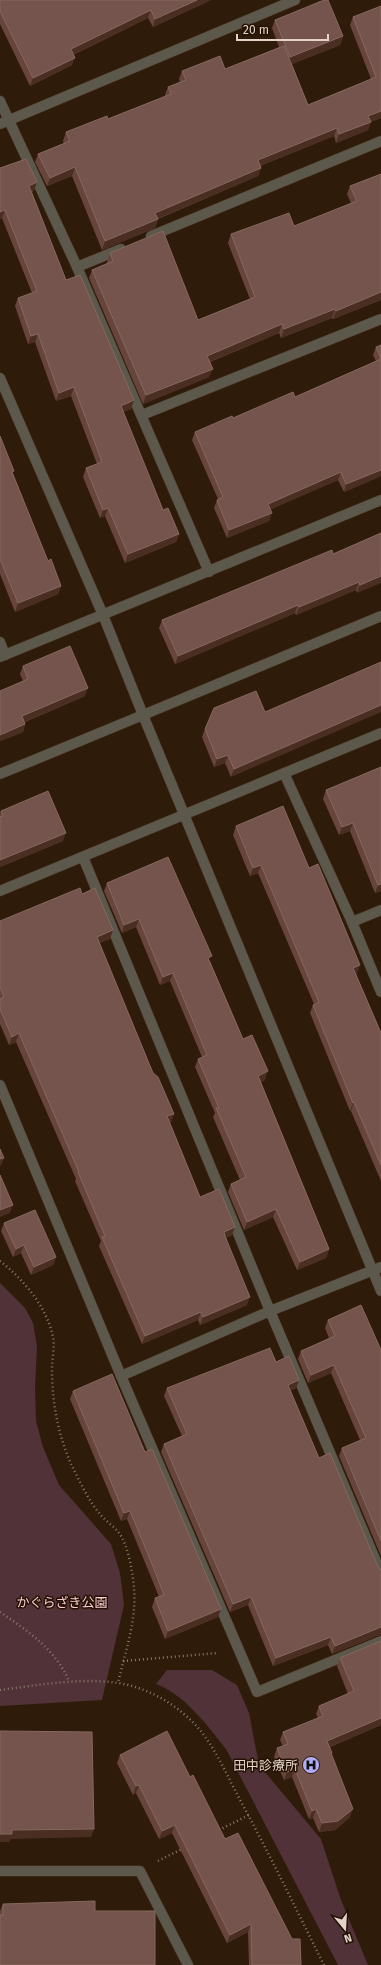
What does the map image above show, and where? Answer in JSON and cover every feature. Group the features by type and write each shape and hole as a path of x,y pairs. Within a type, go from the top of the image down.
{"street":[{"path":"5,122 295,0"},
{"path":"0,101 5,122 77,267 209,572"},
{"path":"142,240 381,141"},
{"path":"77,267 127,246"},
{"path":"142,415 381,319"},
{"path":"0,378 103,615 143,715 377,1268 381,1291"},
{"path":"0,642 3,656 381,500"},
{"path":"0,774 381,616"},
{"path":"0,891 381,733"},
{"path":"284,773 352,922 381,992"},
{"path":"83,857 270,1311 381,1573"},
{"path":"352,922 381,910"},
{"path":"0,1085 121,1376 257,1692 381,1641"},
{"path":"121,1376 270,1311 377,1268"},
{"path":"0,1871 140,1871 188,1965"}],"path":[{"path":"0,1261 23,1282 49,1321 53,1338 52,1370 54,1404 59,1432 72,1464 86,1492 99,1513 119,1533 124,1542 134,1588 134,1606 118,1683"},
{"path":"0,1612 33,1635 52,1653 63,1666 69,1681"},
{"path":"123,1661 240,1651"},
{"path":"0,1690 69,1681 118,1683 131,1686 157,1696 169,1702 188,1718 200,1731 217,1757 249,1815 324,1965"},
{"path":"218,1831 249,1815"},
{"path":"140,1871 185,1848"}],"green space":[{"name":"かぐらざき公園","path":"0,1283 25,1308 33,1323 37,1346 35,1387 36,1421 43,1447 59,1485 111,1544 120,1573 124,1605 102,1700 0,1706"},
{"path":"167,1670 212,1670 237,1685 249,1713 259,1765 321,1839 341,1900 368,1965 338,1965 226,1749 186,1703 167,1689 156,1684"}],"building":[{"path":"0,0 197,0 155,19 151,10 71,49 75,58 33,78 0,11"},
{"path":"324,0 328,0 343,36 290,57 275,20"},
{"path":"381,6 381,111 368,116 371,122 339,134 337,128 258,160 261,168 155,213 158,219 105,241 75,167 50,178 38,154 70,141 66,132 107,116 108,119 171,94 168,87 186,80 182,71 220,56 225,69 284,46 308,105 376,77 353,17"},
{"path":"26,159 37,182 29,186 66,280 80,275 134,400 121,406 163,510 168,508 179,534 128,554 108,508 103,510 86,468 102,462 74,387 59,393 38,334 31,336 18,298 37,291 5,210 0,212 0,168"},
{"path":"381,174 381,292 336,311 335,309 284,329 282,324 207,356 213,369 146,395 92,270 113,261 110,253 163,231 198,320 255,297 231,234 289,213 294,226 357,201 350,186"},
{"path":"381,345 381,359 376,347"},
{"path":"381,359 381,470 346,484 341,472 268,504 272,513 229,530 217,500 223,497 195,432 232,416 233,418 293,392 295,397"},
{"path":"0,436 14,471 12,472 48,561 51,559 61,586 18,603 0,559"},
{"path":"381,533 381,576 360,585 359,582 299,607 298,605 178,656 162,620 332,550 333,554"},
{"path":"70,646 88,688 22,716 25,724 0,735 0,691 28,679 23,666"},
{"path":"381,662 381,705 234,769 228,755 217,759 205,729 214,708 256,691 265,712"},
{"path":"381,767 381,884 378,885 353,823 342,827 326,790"},
{"path":"48,791 66,833 0,860 0,817 3,816 1,811"},
{"path":"283,806 309,868 318,864 360,965 353,968 381,1033 381,1165 354,1102 353,1103 313,1005 319,1002 261,865 253,868 236,826"},
{"path":"168,857 212,956 208,958 243,1039 252,1035 268,1071 258,1076 329,1249 300,1262 276,1209 247,1222 231,1184 246,1177 216,1108 219,1108 198,1059 207,1055 173,973 163,977 139,919 124,925 107,883"},
{"path":"80,888 82,894 95,888 113,930 97,937 153,1073 158,1077 174,1114 167,1116 200,1197 219,1189 235,1227 224,1232 225,1236 250,1297 203,1317 201,1312 145,1336 102,1237 105,1236 79,1172 19,1033 12,1037 0,1009 0,999 4,997 0,987 0,921"},
{"path":"0,1149 4,1158 0,1159"},
{"path":"0,1175 13,1205 0,1210"},
{"path":"35,1210 56,1257 34,1267 24,1245 16,1249 4,1223"},
{"path":"361,1305 381,1350 381,1541 342,1448 366,1438 334,1365 311,1375 301,1351 335,1336 328,1320"},
{"path":"270,1348 276,1362 289,1356 299,1380 288,1385 319,1458 330,1453 378,1567 381,1570 381,1627 335,1646 331,1637 276,1658 251,1597 233,1604 164,1444 187,1434 167,1388"},
{"path":"112,1374 145,1452 152,1449 221,1609 168,1631 155,1598 164,1595 154,1569 130,1511 124,1513 73,1391"},
{"path":"381,1641 381,1718 327,1741 353,1809 338,1821 322,1823 316,1809 312,1811 295,1769 287,1772 277,1748 288,1744 283,1732 323,1716 319,1706 354,1691 340,1658"},
{"path":"0,1731 92,1732 94,1829 12,1830 12,1834 0,1834"},
{"path":"167,1731 190,1777 193,1775 225,1839 238,1833 292,1939 300,1939 301,1965 252,1965 251,1924 230,1935 175,1825 162,1831 139,1785 136,1786 120,1755"},
{"path":"95,1901 95,1911 155,1911 155,1965 0,1965 0,1915 3,1915 3,1904"}],"place":[{"name":"田中診療所","path":"311,1765"}]}
